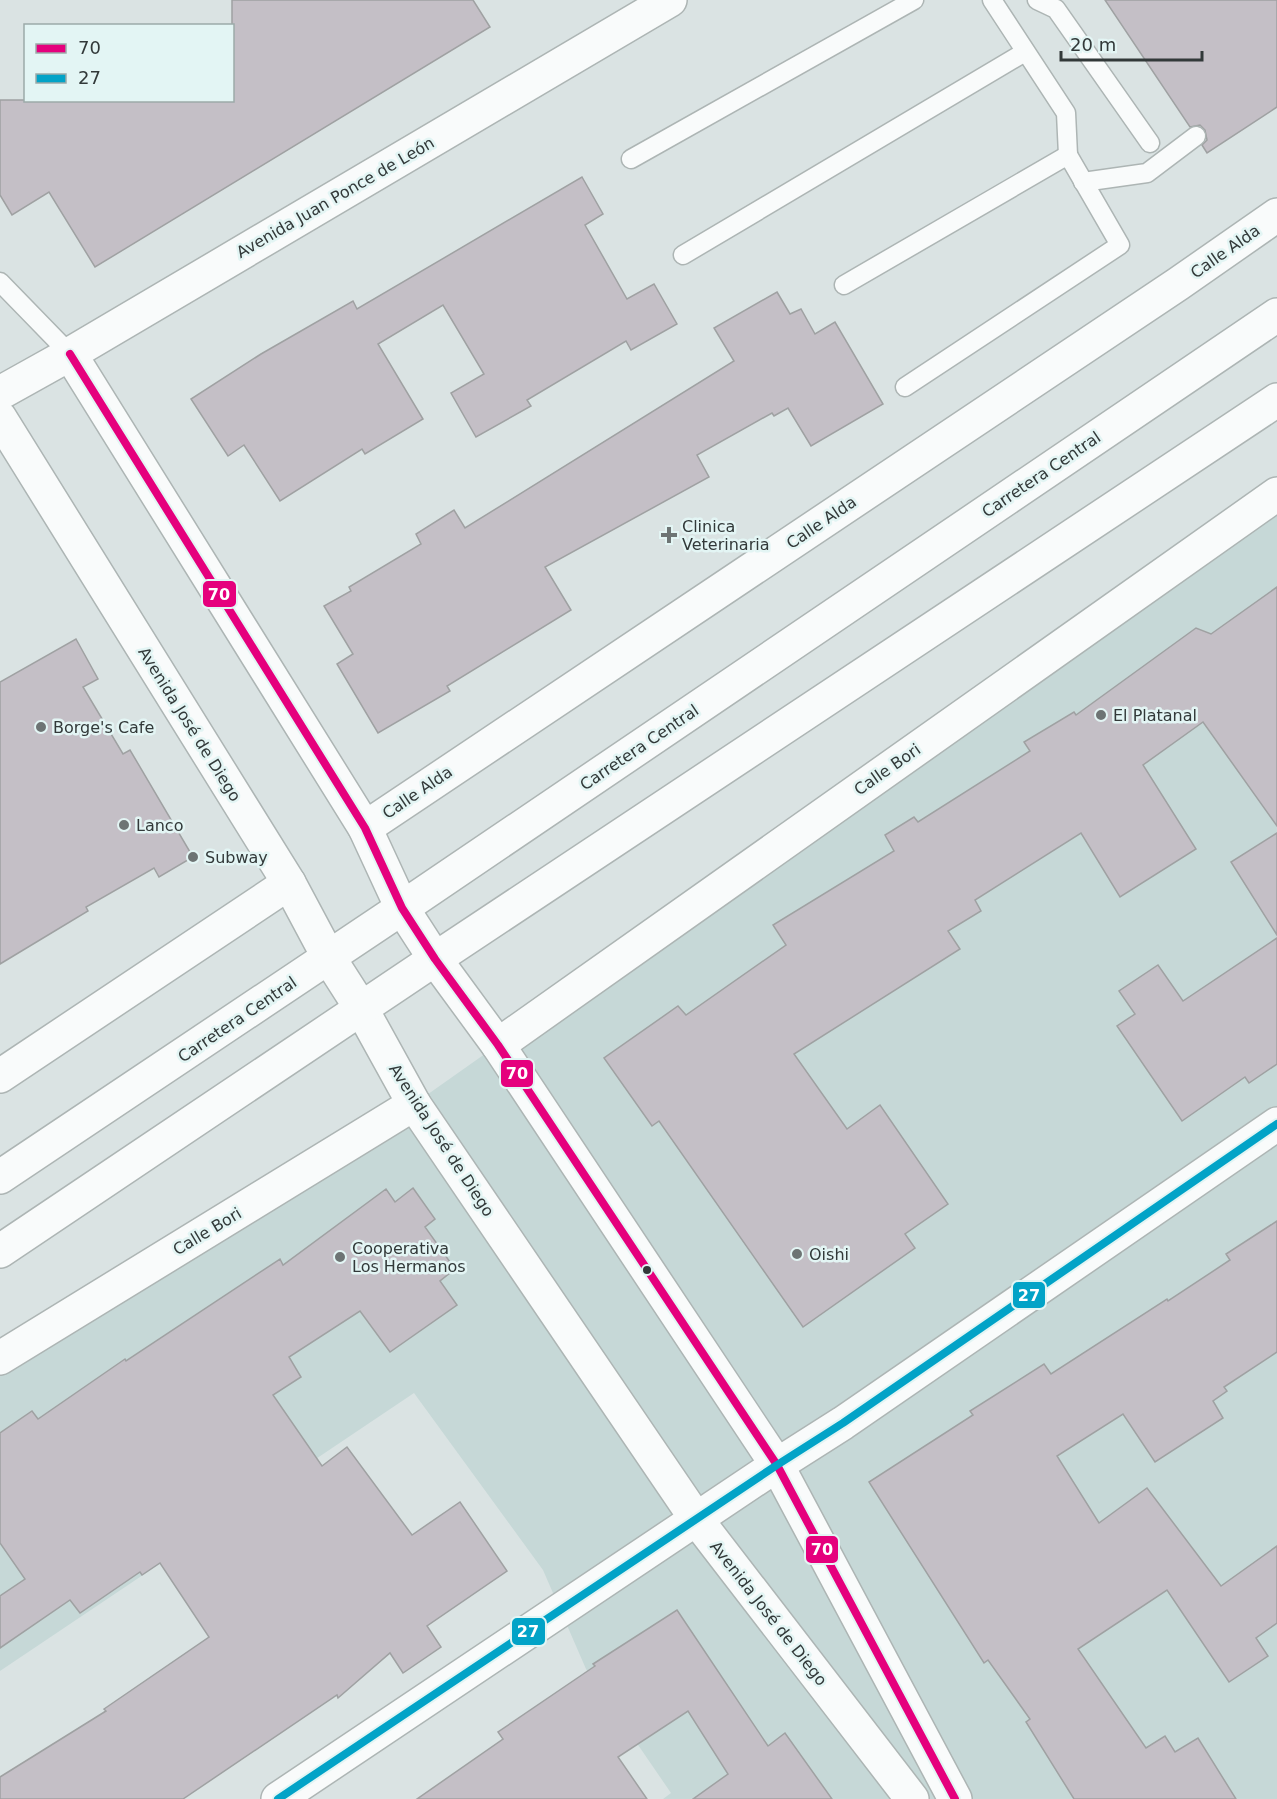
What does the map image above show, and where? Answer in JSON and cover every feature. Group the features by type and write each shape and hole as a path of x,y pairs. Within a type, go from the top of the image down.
{"main road":[{"name":"Avenida Juan Ponce de León","path":"0,393 670,0"},
{"name":"Calle Alda","path":"365,828 1178,284 1277,214"},
{"name":"Carretera Central","path":"0,1177 402,908 1277,315"},
{"path":"70,354 365,828 402,908 435,959 498,1045 777,1465 955,1799"},
{"path":"0,1251 361,1008 1277,400"},
{"name":"Avenida José de Diego","path":"0,418 289,883 414,1104 697,1520 912,1799"},
{"name":"Calle Bori","path":"498,1045 1277,494"},
{"path":"0,1076 289,883"},
{"name":"Calle Bori","path":"0,1358 414,1104"},
{"path":"278,1799 843,1423 1277,1124"}],"lane":[{"path":"632,159 914,0"},
{"path":"905,387 1120,245 1068,155 1066,113 992,0"},
{"path":"1037,0 1056,5 1150,143"},
{"path":"682,255 1026,52"},
{"path":"1083,182 1147,173 1196,136"},
{"path":"844,285 1068,155"},
{"path":"0,282 70,354"}],"shaded area":[{"path":"1277,494 1277,1799 663,1799 671,1793 586,1669 543,1570 414,1393 0,1671 0,1358 414,1104"}],"building":[{"path":"232,0 473,0 490,27 95,267 49,192 12,215 0,195 0,100 234,102 234,24 232,24"},
{"path":"1105,0 1277,0 1277,107 1207,153 1202,145 1207,140 1205,130 1200,125 1190,127"},
{"path":"582,177 603,214 585,225 627,299 654,284 677,324 631,350 626,341 527,400 531,406 476,437 451,393 484,374 443,305 378,344 423,419 365,454 362,449 280,501 244,445 228,456 191,399 261,354 353,301 357,309"},
{"path":"777,292 790,314 801,309 815,334 835,322 883,404 811,446 788,408 774,416 772,413 697,455 709,477 545,567 571,610 447,686 450,691 378,733 337,664 353,654 324,606 351,591 349,587 421,544 416,534 454,510 465,528 734,361 714,328"},
{"path":"1277,587 1277,826 1203,722 1143,765 1196,849 1120,897 1081,833 975,900 981,911 948,931 960,949 794,1054 847,1129 880,1105 948,1204 905,1234 915,1248 803,1327 659,1121 652,1126 604,1058 678,1006 686,1015 786,945 773,925 894,851 885,835 914,817 918,822 1030,751 1024,742 1074,712 1076,715 1196,628 1211,634"},
{"path":"76,639 98,679 83,687 123,754 130,750 193,857 159,877 154,868 86,907 88,911 0,964 0,682"},
{"path":"1277,833 1277,935 1231,862"},
{"path":"1277,938 1277,1064 1249,1083 1245,1077 1182,1121 1117,1026 1135,1014 1119,991 1158,965 1183,1001"},
{"path":"413,1188 435,1219 425,1227 455,1269 440,1281 457,1305 390,1352 360,1311 289,1357 301,1377 273,1395 322,1466 347,1447 412,1535 460,1502 507,1571 427,1626 441,1647 403,1673 390,1653 338,1698 337,1695 183,1799 0,1799 0,1777 106,1711 104,1709 209,1637 160,1563 142,1575 140,1572 80,1613 70,1600 0,1648 0,1596 25,1579 0,1543 0,1433 32,1411 38,1419 125,1359 126,1361 280,1259 283,1265 386,1189 395,1202"},
{"path":"1277,1221 1277,1352 1224,1387 1227,1391 1213,1401 1223,1418 1155,1462 1123,1414 1057,1456 1099,1523 1147,1488 1221,1586 1277,1546 1277,1623 1256,1638 1268,1656 1229,1682 1167,1590 1078,1649 1146,1748 1165,1736 1175,1752 1198,1738 1236,1799 1074,1799 1026,1722 1030,1719 988,1660 984,1663 869,1482 973,1415 970,1411 1044,1364 1051,1374 1167,1299 1168,1301 1230,1260 1226,1254"},
{"path":"677,1610 768,1746 785,1733 832,1799 693,1799 728,1774 688,1711 618,1757 647,1799 417,1799 503,1739 498,1732 595,1666 593,1664"}],"transit line":[{"name":"70","path":"70,354 365,828 402,908 435,959 498,1045 777,1465 955,1799"},
{"name":"27","path":"278,1799 843,1423 1277,1124"}],"place":[{"name":"Clinica Veterinaria","path":"669,535"},
{"name":"El Platanal","path":"1101,715"},
{"name":"Borge's Cafe","path":"41,727"},
{"name":"Lanco","path":"124,825"},
{"name":"Subway","path":"193,857"},
{"name":"Oishi","path":"797,1254"},
{"name":"Cooperativa Los Hermanos","path":"340,1257"}]}
